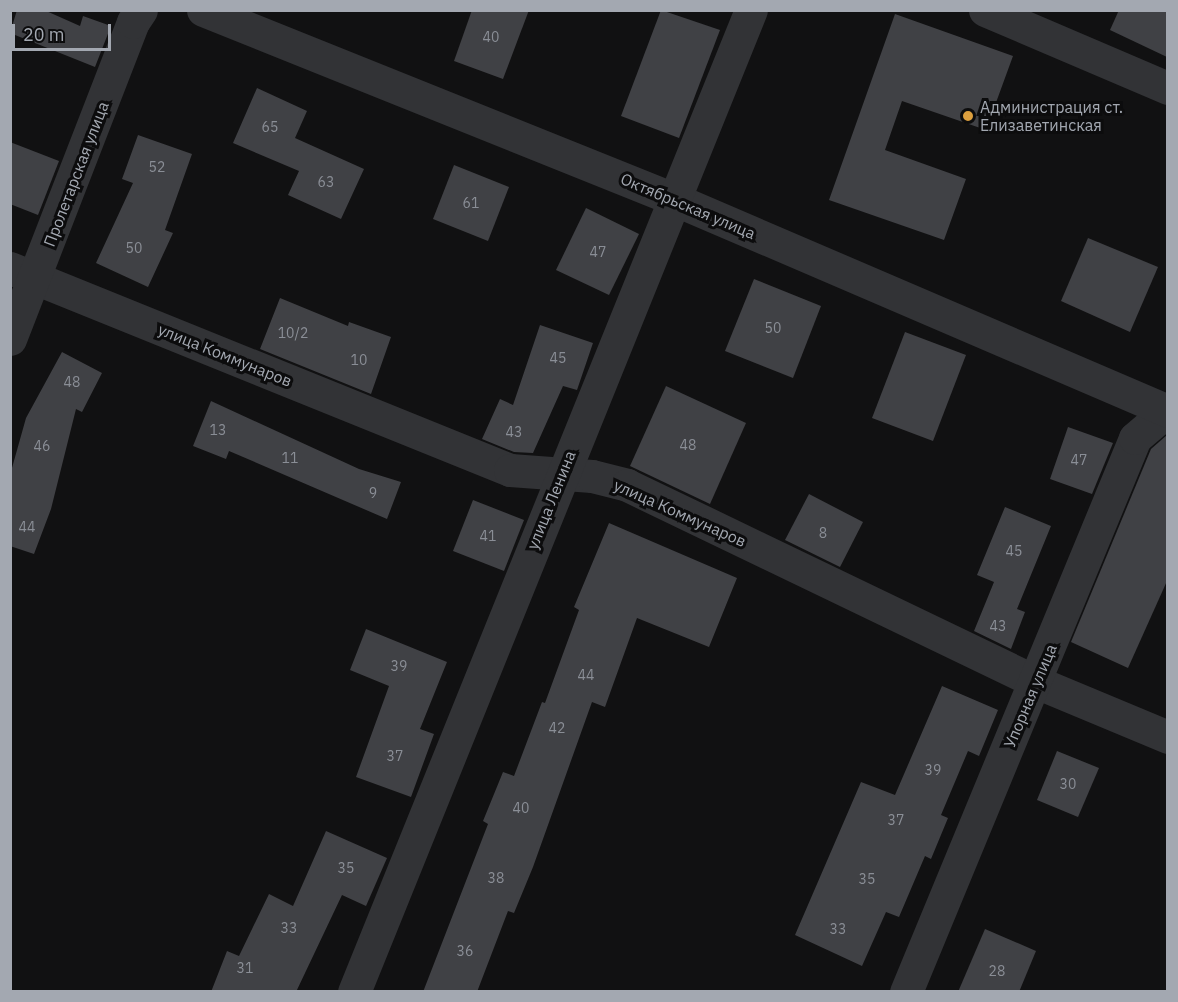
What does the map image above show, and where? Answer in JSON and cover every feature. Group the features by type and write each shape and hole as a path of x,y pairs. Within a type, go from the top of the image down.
{"street":[{"name":"Пролетарская улица","path":"10,339 24,273 133,22 141,10"},
{"name":"Октябрьская улица","path":"203,10 676,200 1167,411"},
{"name":"улица Ленина","path":"354,992 561,474 676,200 751,10"},
{"path":"985,10 1167,88"},
{"name":"улица Коммунаров","path":"24,273 510,470 592,476 627,485 1036,682 1167,737"},
{"name":"Упорная улица","path":"906,992 1135,438 1167,411"}],"building":[{"path":"17,10 44,10 80,26 83,16 111,26 95,67 10,33"},
{"path":"472,10 529,10 503,79 454,61"},
{"path":"661,10 720,30 679,138 621,116"},
{"path":"1119,10 1167,10 1167,57 1110,30"},
{"name":"Администрация ст. Елизаветинская","path":"895,14 1013,56 986,130 902,101 885,150 966,179 944,240 829,200"},
{"path":"257,88 307,111 295,138 364,169 341,219 288,195 299,171 233,143"},
{"path":"138,135 192,154 165,230 173,233 148,287 96,263 133,183 122,179"},
{"path":"10,142 59,161 38,215 10,204"},
{"path":"454,165 509,187 488,241 433,219"},
{"path":"586,208 639,234 609,295 556,270"},
{"path":"1088,238 1158,267 1130,332 1061,301"},
{"path":"754,279 821,306 793,378 725,351"},
{"path":"280,298 348,326 349,322 391,337 371,394 260,349"},
{"path":"540,325 593,343 577,390 563,386 533,453 514,452 482,439 500,399 513,405"},
{"path":"905,332 966,355 933,441 872,418"},
{"path":"62,352 102,373 82,412 76,409 51,509 34,554 10,546 10,475 26,418"},
{"path":"666,386 746,423 710,504 630,466"},
{"path":"211,401 359,469 401,482 387,519 229,451 226,459 193,446"},
{"path":"1068,427 1113,443 1092,494 1050,479"},
{"path":"1167,435 1167,581 1128,668 1071,642 1151,449"},
{"path":"809,494 863,522 840,567 785,540"},
{"path":"473,500 524,520 504,571 453,551"},
{"path":"1005,507 1051,526 1017,609 1025,612 1011,649 974,631 994,582 977,575"},
{"path":"609,523 737,578 709,647 637,618 605,707 592,702 533,867 514,913 508,911 477,992 423,992 488,824 483,821 503,772 514,776 542,702 545,703 579,610 574,607"},
{"path":"366,629 447,662 420,729 434,734 411,797 356,777 389,686 350,670"},
{"path":"942,686 998,710 979,756 968,751 941,815 948,818 931,859 925,856 899,917 886,912 862,966 795,935 861,782 895,795"},
{"path":"1057,751 1099,768 1078,817 1037,800"},
{"path":"326,831 387,858 366,906 342,895 296,992 211,992 227,951 239,956 269,894 293,906"},
{"path":"985,929 1036,951 1019,992 958,992"}],"place":[{"name":"Администрация ст. Елизаветинская","path":"968,116"}]}
